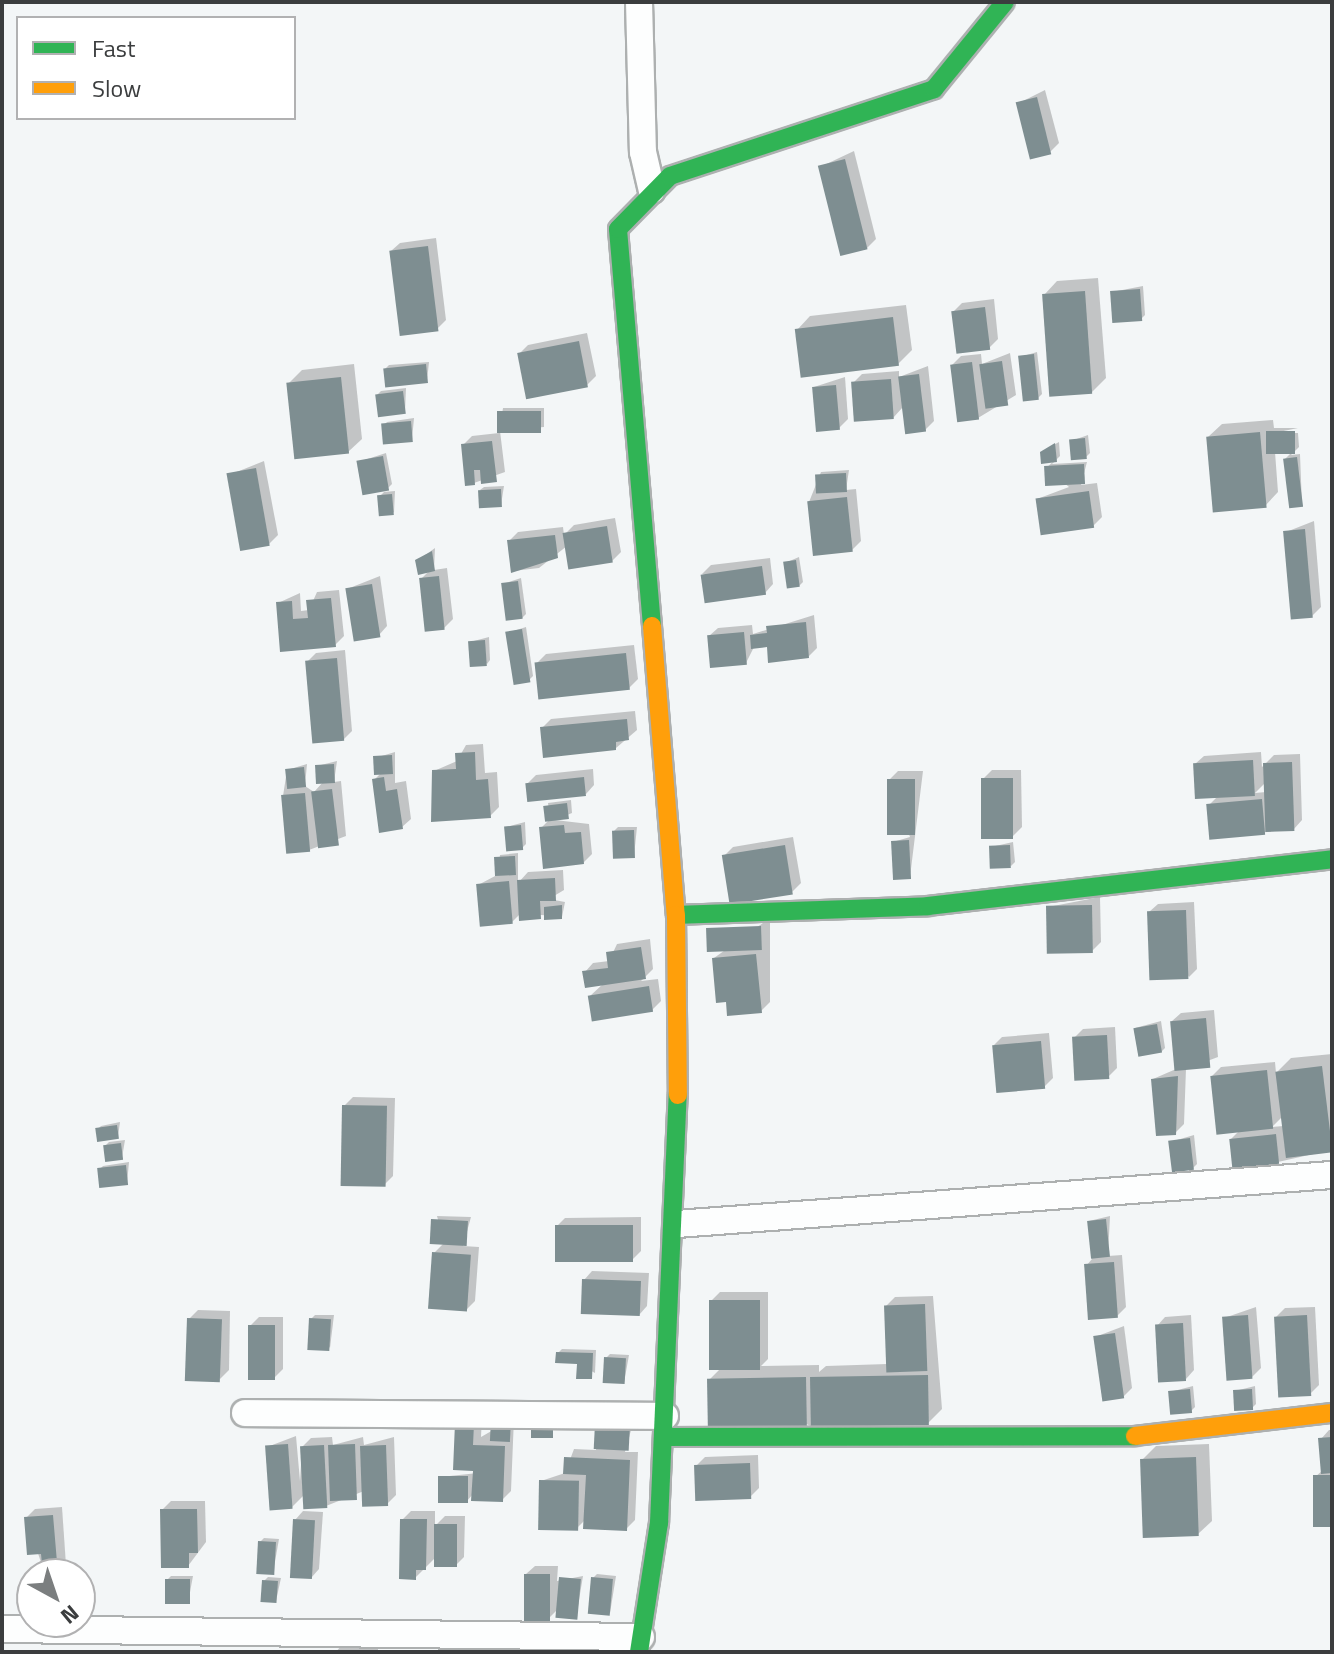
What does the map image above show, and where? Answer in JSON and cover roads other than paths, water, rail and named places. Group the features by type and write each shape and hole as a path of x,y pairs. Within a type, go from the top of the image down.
{"street":[{"path":"639,2 643,152 652,190"},
{"path":"2,1629 640,1644 665,1426 677,1224 676,915 618,229 652,190 670,176 934,89 1005,2"},
{"path":"676,915 928,906 1332,859"},
{"path":"677,1224 1332,1175"},
{"path":"245,1413 1149,1436 1332,1413"}]}
